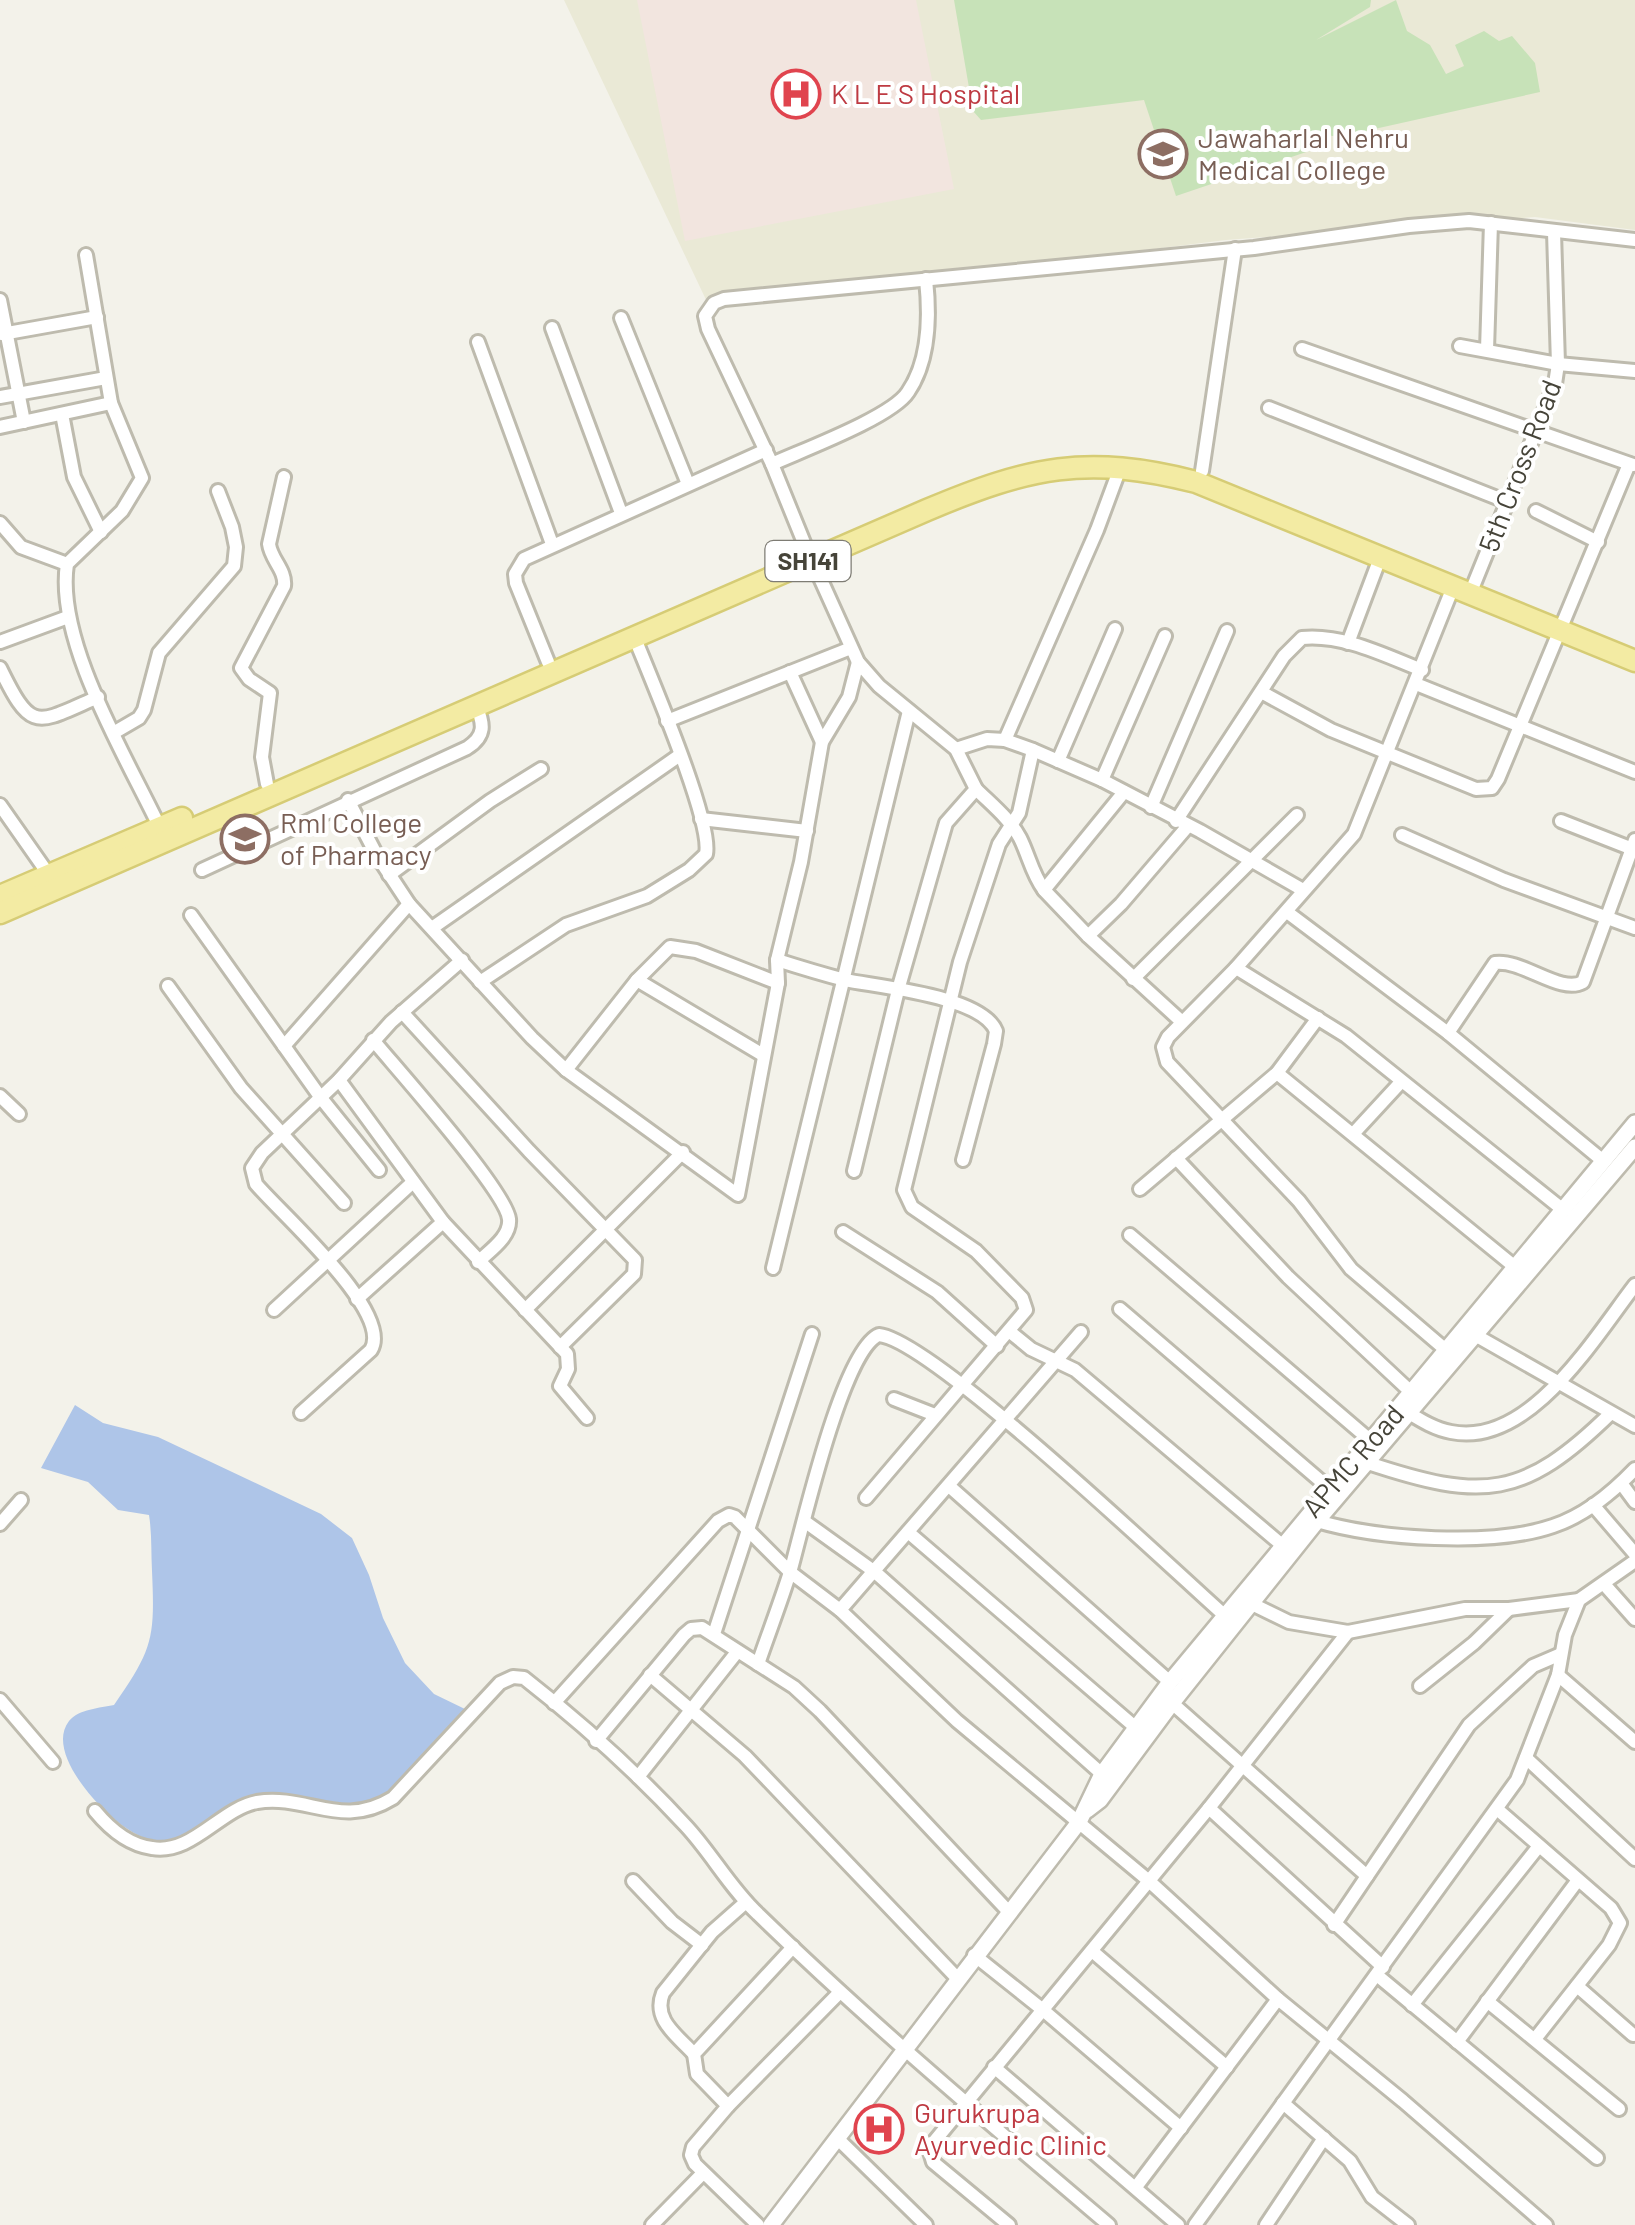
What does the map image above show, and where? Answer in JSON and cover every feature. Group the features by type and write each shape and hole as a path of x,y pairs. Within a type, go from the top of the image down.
{"main road":[{"name":"SH141","path":"0,913 634,636 980,476 1030,461 1074,454 1124,455 1202,471 1466,588"},
{"name":"SH141","path":"0,896 548,662 1010,478 1040,470 1120,468 1196,482 1380,558 1563,626 1635,648"},
{"name":"SH141","path":"1563,626 1635,661"}],"street":[{"path":"1487,350 1491,223"},
{"path":"1447,1352 1352,1269 1298,1200 1176,1072 1164,1054 1168,1037 1182,1022 1044,890 1033,876 1013,827 976,789 956,749 858,662 705,316 724,299 1235,249 1409,226 1491,223 1635,240"},
{"path":"1460,346 1558,364 1554,232"},
{"path":"1202,471 1235,249"},
{"path":"86,256 111,403 142,478 122,511 66,564 68,618 98,697 160,828"},
{"path":"548,662 516,574 524,559 688,484 876,416 908,392 927,335 926,280"},
{"path":"0,300 3,334 24,422"},
{"path":"3,334 97,317"},
{"path":"622,318 688,484"},
{"path":"552,328 621,513"},
{"path":"478,342 552,544"},
{"path":"1263,693 1330,730 1484,790 1492,788 1632,465 1302,350"},
{"name":"5th Cross Road","path":"1182,1022 1236,968 1354,834 1422,670 1466,588 1505,501 1555,384 1558,364 1635,372"},
{"path":"0,398 106,378"},
{"path":"0,427 111,403"},
{"path":"1270,408 1505,501"},
{"path":"62,414 74,477 100,532"},
{"path":"1006,740 1120,468"},
{"path":"267,784 262,758 270,693 242,668 284,586 285,578 269,544 284,477"},
{"path":"115,732 139,718 159,653 234,566 232,527 218,490"},
{"path":"1536,510 1598,542"},
{"path":"0,523 21,547 66,564"},
{"path":"1348,643 1380,558"},
{"path":"0,642 68,618"},
{"path":"1058,761 1115,629"},
{"path":"1151,807 1227,632"},
{"path":"480,982 566,925 630,904 689,870 706,854 708,846 701,819 680,755 634,636"},
{"path":"1102,780 1166,636"},
{"path":"1088,936 1122,904 1182,824 1284,656 1302,638 1323,637 1348,643 1422,670"},
{"path":"667,721 851,648"},
{"path":"348,800 409,904 566,1070 738,1195 778,983 777,960 822,742 849,697 858,662"},
{"path":"0,668 25,714 33,718 54,716 98,697"},
{"path":"790,672 822,742"},
{"path":"1416,684 1635,772"},
{"path":"202,870 474,744 483,722 476,704"},
{"path":"773,1268 909,710"},
{"path":"956,749 987,740 1006,740 1033,750 1102,780 1304,890"},
{"path":"866,1498 1026,1310 1022,1298 968,1243 912,1207 905,1197 929,1077 982,887 999,844 1019,814 1033,750"},
{"path":"432,928 680,755"},
{"path":"390,875 490,800 542,769"},
{"path":"854,1171 898,990 946,823 976,789"},
{"path":"1044,890 1124,792"},
{"path":"0,805 49,876"},
{"path":"1133,979 1298,815"},
{"path":"701,819 806,831"},
{"path":"1448,1033 1495,963 1510,962 1560,983 1580,985 1586,976 1634,846 1561,821"},
{"path":"1402,835 1504,880 1635,928"},
{"path":"284,1046 409,904"},
{"path":"1286,912 1448,1033 1602,1160"},
{"path":"191,915 321,1098 379,1170"},
{"path":"566,1070 662,951 681,946 778,983"},
{"path":"301,1413 374,1345 375,1332 328,1260 262,1193 252,1176 255,1162 339,1080 373,1040 462,960"},
{"path":"777,960 950,1002 989,1019 996,1031 964,1160"},
{"path":"1236,968 1346,1036 1562,1209"},
{"path":"637,980 763,1055"},
{"path":"168,986 241,1088 344,1203"},
{"path":"402,1012 636,1260 637,1267 624,1284 560,1347"},
{"path":"1140,1189 1276,1073 1318,1018"},
{"path":"373,1040 466,1153 504,1206 509,1218 506,1235 478,1262"},
{"path":"1276,1073 1515,1267"},
{"path":"339,1080 443,1222 560,1347 569,1361 560,1386 587,1418"},
{"path":"1354,1134 1401,1082"},
{"path":"0,1096 18,1114"},
{"name":"APMC Road","path":"780,2221 1008,1911 1100,1800 1172,1702 1317,1521 1409,1413 1515,1267 1635,1123"},
{"name":"APMC Road","path":"1083,1816 1102,1774 1170,1682 1282,1545 1447,1352 1470,1332 1635,1147"},
{"path":"524,1310 683,1152"},
{"path":"1176,1158 1288,1277 1412,1394"},
{"path":"274,1310 413,1182"},
{"path":"357,1300 443,1222"},
{"path":"842,1232 937,1292 997,1346"},
{"path":"1130,1235 1371,1441"},
{"path":"1409,1413 1449,1432 1474,1433 1520,1417 1558,1383 1629,1304 1635,1285"},
{"path":"1120,1309 1330,1489"},
{"path":"1009,1331 1031,1350 1075,1370 1282,1545"},
{"path":"840,1610 1082,1332"},
{"path":"1470,1332 1635,1426"},
{"path":"714,1634 812,1334"},
{"path":"758,1664 790,1572 845,1386 870,1339 879,1336 896,1340 963,1386 1224,1616"},
{"path":"894,1399 936,1416"},
{"path":"1368,1464 1453,1485 1504,1485 1552,1465 1574,1450 1611,1413"},
{"path":"1317,1521 1349,1530 1498,1536 1554,1526 1593,1504 1635,1469"},
{"path":"1622,1483 1635,1502"},
{"path":"949,1486 1170,1682"},
{"path":"0,1524 21,1500"},
{"path":"1252,1604 1289,1622 1348,1632 1465,1609 1508,1610 1579,1600 1635,1557 1593,1504"},
{"path":"554,1703 718,1521 729,1515 748,1528 790,1572 840,1610 957,1721 1083,1816 1278,1999 1546,2225"},
{"path":"804,1520 875,1572 1102,1774"},
{"path":"908,1532 1136,1728"},
{"path":"1604,1584 1635,1620"},
{"path":"1195,2225 1517,1780 1558,1675 1579,1600"},
{"path":"1420,1686 1508,1610"},
{"path":"596,1742 691,1629 702,1628 794,1687 820,1710 1008,1911"},
{"path":"1009,2225 931,2157 936,2137 1149,1882 1348,1632"},
{"path":"638,1777 736,1652"},
{"path":"1334,1925 1468,1725 1534,1666 1561,1654"},
{"path":"650,1675 744,1756 958,1978"},
{"path":"1558,1675 1635,1742"},
{"path":"95,1811 113,1830 153,1849 185,1842 257,1802 339,1813 371,1811 393,1798 478,1704 506,1679 524,1678 638,1777 687,1827 746,1902 840,1992 1109,2225"},
{"path":"0,1700 53,1762"},
{"path":"1172,1702 1368,1876"},
{"path":"1526,1758 1635,1859"},
{"path":"1209,1808 1412,2004 1597,2158"},
{"path":"1497,1808 1610,1908 1620,1926 1535,2039"},
{"path":"1412,2004 1539,1846"},
{"path":"634,1880 672,1922 702,1945"},
{"path":"1457,2042 1578,1880"},
{"path":"694,2054 664,2022 659,2004 702,1945 746,1902"},
{"path":"728,2106 698,2074 694,2054 793,1947"},
{"path":"1092,1951 1227,2067"},
{"path":"974,1956 1044,2010 1181,2128"},
{"path":"1576,1986 1633,2035"},
{"path":"758,2225 703,2173 691,2155 693,2147 840,1992"},
{"path":"1136,2188 1278,1999"},
{"path":"1488,2001 1619,2109"},
{"path":"994,2067 1178,2225"},
{"path":"1283,2103 1350,2161 1372,2197 1408,2225"},
{"path":"838,2138 926,2225"},
{"path":"1267,2224 1324,2138"},
{"path":"652,2225 703,2173"}],"shaded area":[{"path":"564,0 1635,0 1635,230 1535,217 1226,240 708,304"},
{"name":"K L E S Hospital","path":"637,0 916,0 954,189 685,241"}],"green space":[{"name":"Jawaharlal Nehru Medical College","path":"954,0 1371,0 1370,7 1316,40 1396,0 1407,31 1430,45 1446,74 1464,66 1455,45 1484,31 1499,41 1512,36 1535,63 1540,92 1343,136 1322,131 1327,145 1176,196 1144,100 981,120 973,111"}],"water":[{"path":"75,1405 103,1423 158,1437 321,1514 352,1538 405,1663 434,1694 467,1710 391,1798 359,1807 294,1796 262,1796 227,1810 166,1847 123,1826 89,1793 69,1763 63,1734 78,1714 114,1705 144,1656 153,1613 151,1536 149,1515 118,1510 88,1482 41,1468"}],"place":[{"name":"K L E S Hospital","path":"796,94"},
{"name":"Jawaharlal Nehru Medical College","path":"1163,154"},
{"name":"Rml College of Pharmacy","path":"245,839"},
{"name":"Gurukrupa Ayurvedic Clinic","path":"879,2129"}]}
